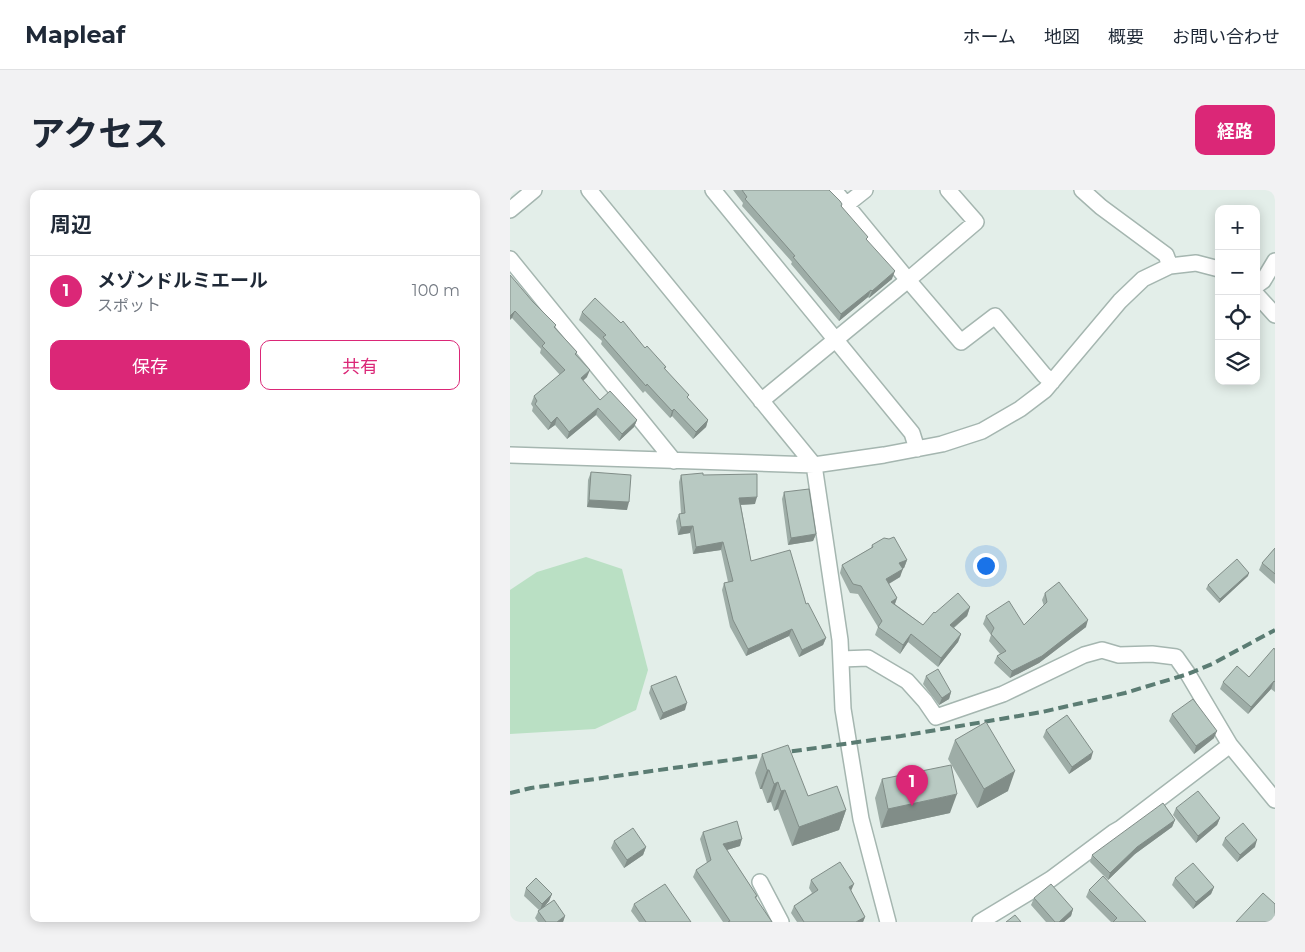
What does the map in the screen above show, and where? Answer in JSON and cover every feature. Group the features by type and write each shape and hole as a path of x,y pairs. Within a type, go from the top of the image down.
{"street":[{"path":"510,210 534,190"},
{"path":"589,190 814,465 840,640 843,709 861,819 888,922"},
{"path":"713,190 912,433 917,449"},
{"path":"834,190 962,342 995,316 1052,382"},
{"path":"846,205 865,190"},
{"path":"761,401 976,222 948,190"},
{"path":"1082,190 1101,207 1166,255 1170,266"},
{"path":"510,260 674,461"},
{"path":"1260,283 1275,261"},
{"path":"510,455 814,465 942,444 982,431 1020,409 1045,390 1120,301 1143,279 1170,266 1196,263 1215,268"},
{"path":"1257,295 1275,315"},
{"path":"841,659 868,658 899,676 907,681 925,700 936,717 1003,694 1084,655 1102,650 1119,655 1152,654 1176,657 1230,744 1275,800"},
{"path":"980,922 1051,879 1230,744"},
{"path":"760,882 781,922"}],"green space":[{"path":"586,557 622,569 648,670 636,710 595,729 510,734 510,590 537,572"}],"building":[{"path":"742,190 829,190 868,237 866,239 895,271 841,314 793,257 795,256 745,199 747,197"},
{"path":"510,275 556,325 554,327 577,352 575,354 590,370 581,378 600,400 610,391 637,420 622,434 598,408 569,432 557,417 551,423 535,404 537,401 534,396 565,370 542,346 545,343 515,311 510,316"},
{"path":"595,298 621,323 623,321 645,348 647,346 689,395 687,397 708,420 696,432 674,409 672,411 647,384 646,386 603,337 606,335 582,312"},
{"path":"591,472 631,475 629,502 589,500"},
{"path":"703,473 703,475 757,474 757,497 739,498 751,561 790,550 806,604 808,603 826,638 802,650 792,629 748,649 733,620 724,583 733,581 723,542 696,547 693,526 681,527 679,514 685,513 681,475"},
{"path":"809,489 816,534 791,538 784,492"},
{"path":"894,537 907,560 899,563 903,569 886,579 897,598 891,602 923,625 934,612 958,593 970,607 950,625 961,634 941,658 911,634 903,645 878,627 882,621 861,586 853,584 842,565 873,547 872,545 884,538"},
{"path":"1275,548 1275,574 1262,563"},
{"path":"1237,559 1249,573 1220,599 1208,585"},
{"path":"1059,582 1088,620 1042,656 1012,671 997,656 1006,651 991,634 994,628 986,616 1009,601 1024,625 1047,602 1045,593"},
{"path":"1274,648 1275,682 1251,707 1223,682 1237,666 1249,677"},
{"path":"938,669 951,692 942,698 926,676"},
{"path":"676,676 687,703 663,713 651,686"},
{"path":"1193,699 1217,731 1196,746 1172,714"},
{"path":"1067,715 1093,752 1072,767 1046,730"},
{"path":"986,722 1015,771 984,789 955,740"},
{"path":"788,745 808,796 837,786 846,810 799,827 785,790 781,791 778,782 774,784 762,754"},
{"path":"951,765 957,794 888,809 882,779"},
{"path":"1198,791 1220,818 1198,836 1176,808"},
{"path":"1163,803 1175,820 1137,847 1110,873 1092,855"},
{"path":"737,821 742,839 723,844 772,922 728,922 730,921 696,870 711,860 703,832"},
{"path":"1243,823 1257,840 1240,855 1225,838"},
{"path":"633,828 646,847 627,860 614,841"},
{"path":"840,862 854,884 849,887 865,917 856,922 804,922 794,906 818,890 811,880"},
{"path":"1193,863 1214,887 1196,902 1175,878"},
{"path":"1103,876 1146,922 1113,922 1117,918 1089,890"},
{"path":"536,878 552,894 542,904 526,888"},
{"path":"665,884 691,922 646,922 634,904"},
{"path":"1051,884 1073,909 1059,922 1055,922 1034,898"},
{"path":"1263,893 1275,904 1275,922 1236,922"},
{"path":"554,900 565,916 557,922 546,922 538,911"},
{"path":"1015,915 1021,922 1006,922"}],"railway":[{"path":"510,793 531,788 901,736 1042,712 1125,693 1188,674 1212,664 1275,630"}],"place":[{"name":"メゾンドルミエール","path":"912,806"}]}
